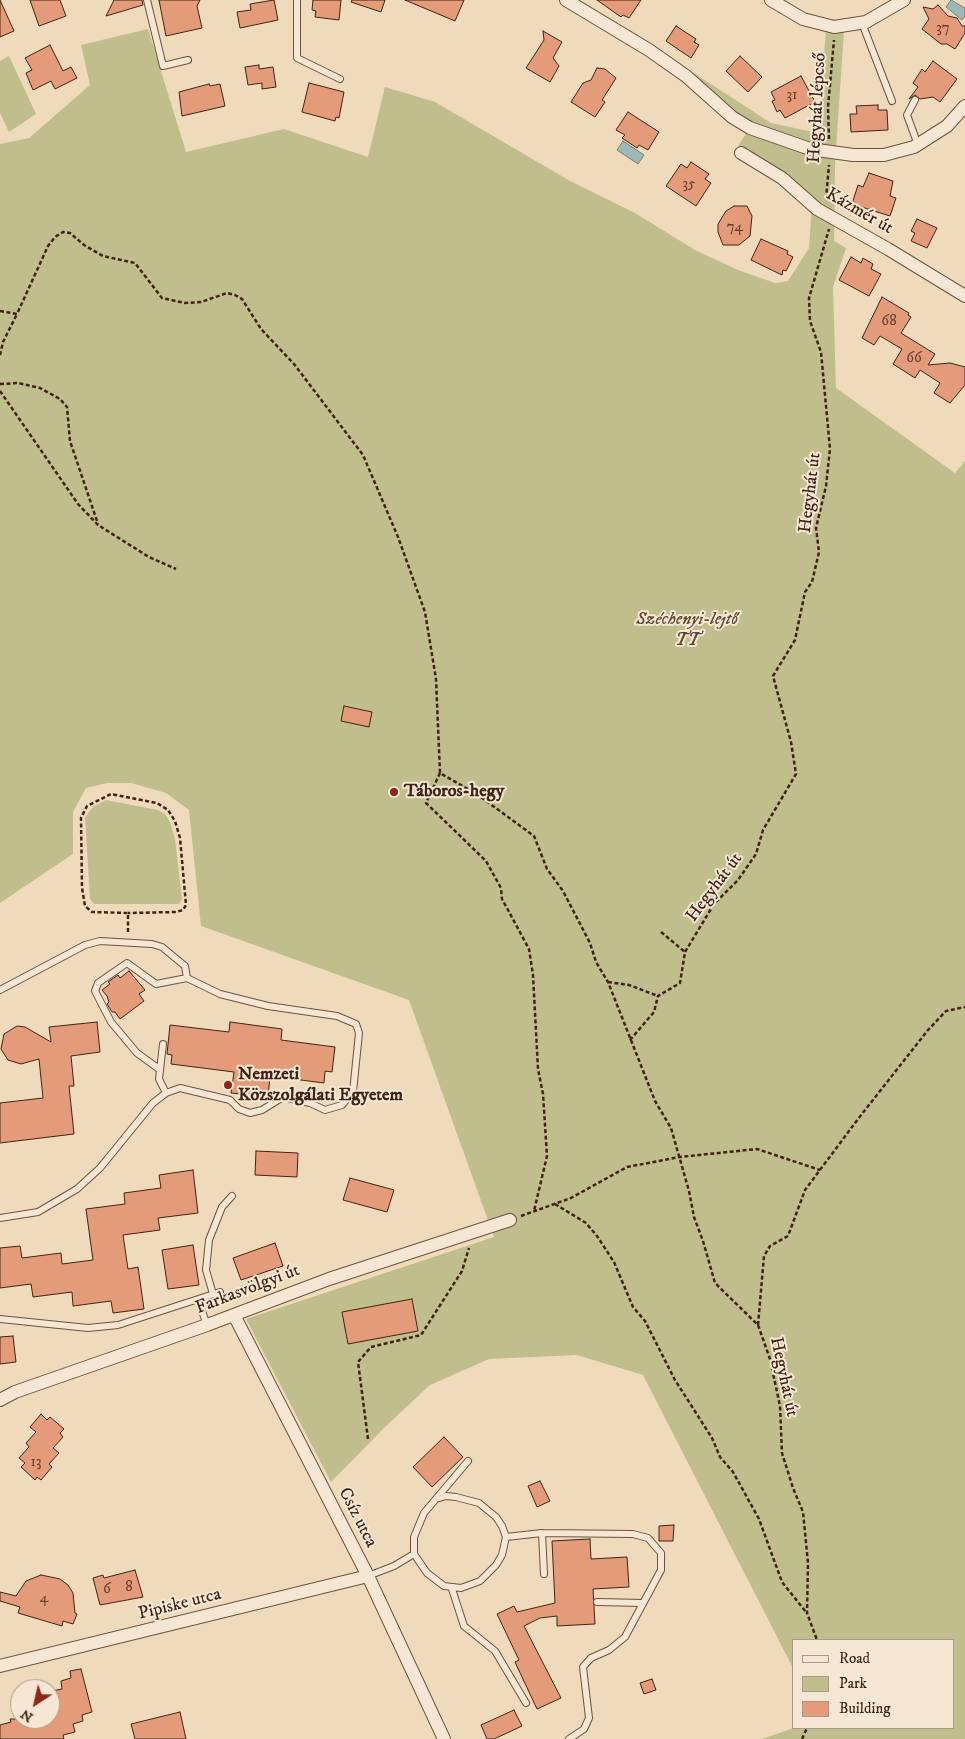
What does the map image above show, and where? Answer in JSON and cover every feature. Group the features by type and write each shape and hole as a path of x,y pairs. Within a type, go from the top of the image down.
{"street":[{"path":"566,0 649,50 686,76 732,117 750,128 788,142 830,153 884,155 918,145 947,126 965,106"},
{"path":"771,0 803,19 834,27 862,23 904,0"},
{"name":"Kázmér út","path":"740,153 782,178 816,209 888,248 965,296"},
{"name":"Farkasvölgyi út","path":"0,1400 15,1392 207,1325 329,1278 510,1220"},
{"name":"Csíz utca","path":"234,1315 368,1576 444,1739"},
{"name":"Pipiske utca","path":"0,1666 368,1576"}],"lane":[{"path":"147,0 163,66 188,60"},
{"path":"297,0 297,58 340,79"},
{"path":"862,23 892,101"},
{"path":"915,100 907,115 918,145"},
{"path":"0,990 85,945 100,941 152,944 162,948 185,966 187,978"},
{"path":"0,1218 38,1212 76,1190 100,1168 153,1103 166,1093 180,1088 230,1100 239,1109 250,1113 262,1110 283,1097 310,1103 325,1110 342,1105 353,1092 359,1042 356,1024 337,1016 245,1002 220,994 187,978 156,984 127,962 98,983 95,991 111,1022 137,1053 159,1069"},
{"path":"163,1044 159,1079 166,1093"},
{"path":"0,1319 88,1328 118,1325 216,1293 206,1270 210,1240 222,1207 232,1196"},
{"path":"198,1300 207,1325"},
{"path":"436,1499 446,1496 479,1503 496,1517 506,1537 502,1555 486,1576 470,1586 452,1589 434,1580 421,1567 414,1554 414,1537 418,1523 424,1513 468,1460"},
{"path":"506,1537 542,1533 633,1534 648,1538 658,1548 662,1561 661,1570 619,1643 591,1658 584,1667 589,1718 584,1729 569,1739"},
{"path":"542,1533 544,1574"},
{"path":"368,1576 394,1566 414,1554"},
{"path":"452,1589 464,1626 495,1651 526,1703"},
{"path":"597,1602 643,1603"}],"path":[{"name":"Hegyhát lépcső","path":"834,27 828,107 830,153 825,196 834,219"},
{"path":"0,355 3,342 48,246 55,237 63,232 70,233 84,245 103,256 135,263 162,298 185,303 200,302 227,293 242,300 261,329 294,364 363,455 398,537 425,612 436,679 440,773 426,803 486,861 501,888 502,898 529,948 533,975 538,1069 543,1094 547,1156 534,1211"},
{"name":"Hegyhát út","path":"658,996 680,983 685,952 714,904 738,880 756,854 763,830 796,774 791,742 773,676 795,640 805,592 812,582 819,552 816,528 826,486 830,449 821,352 810,321 809,298 827,232"},
{"path":"0,311 17,314"},
{"path":"0,384 18,382 40,388 60,399 67,407 70,441 98,525"},
{"path":"0,391 78,504 98,525 149,557 176,569"},
{"name":"Hegyhát út","path":"440,773 490,803 534,836 547,869 563,891 590,943 596,962 608,982 656,1100 671,1128 694,1216 715,1283 758,1325 770,1358 780,1406 782,1453 803,1512 808,1563 807,1613 818,1639"},
{"path":"110,794 156,803 168,810 176,821 180,838 186,905 183,910 176,912 128,913 92,912 85,906 82,888 81,818 86,806 110,794"},
{"path":"128,913 128,942"},
{"path":"661,932 685,952"},
{"path":"608,982 629,985 658,996 654,1012 630,1040"},
{"path":"758,1325 764,1256 770,1246 788,1236 805,1190 928,1030 946,1011 965,1007"},
{"path":"510,1220 571,1198 627,1167 680,1158 756,1149 820,1170"},
{"path":"555,1204 586,1222 614,1262 633,1307 645,1321 675,1380 712,1438 720,1457 733,1472 759,1519 782,1582 807,1613"},
{"path":"368,1439 358,1362 371,1347 421,1335 462,1271 474,1232"},
{"path":"802,1739 807,1729"},
{"path":"797,1739 804,1735"}],"green space":[{"name":"Széchenyi-lejtő TT","path":"148,29 186,152 284,129 368,157 385,87 435,102 570,181 635,213 695,250 738,270 775,283 788,281 809,248 812,203 782,175 738,146 748,130 816,153 826,30 844,31 835,164 834,241 846,248 833,287 836,388 955,473 965,461 965,1739 762,1739 792,1729 955,1729 955,1639 792,1639 792,1666 643,1375 577,1355 489,1359 430,1385 386,1426 331,1482 246,1319 494,1237 409,1000 201,926 189,810 166,793 131,783 107,783 86,788 73,812 73,854 0,903 0,144 29,138 90,85 81,45"},
{"path":"9,56 36,114 9,132 0,113 0,61"},
{"path":"694,73 771,123 813,132 814,144 751,126 692,76"},
{"path":"106,800 158,810 165,814 170,822 175,839 182,899 179,904 94,904 90,899 85,817 93,807"}],"water":[{"path":"951,0 965,8 965,16 962,20 946,7"},
{"path":"623,141 644,155 638,164 617,150"}],"building":[{"path":"0,0 14,31 0,37"},
{"path":"30,0 60,0 66,16 39,26"},
{"path":"114,0 142,0 143,5 106,16"},
{"path":"159,0 200,0 197,6 202,28 166,36"},
{"path":"274,0 278,20 240,28 237,12 251,10 250,4"},
{"path":"313,0 341,0 339,20 315,17 316,11 312,10"},
{"path":"352,0 385,0 381,12 351,2"},
{"path":"405,0 464,0 455,21"},
{"path":"597,0 641,0 629,18 623,15 621,17"},
{"path":"938,5 948,16 957,18 962,26 965,26 965,33 955,49 947,44 941,44 922,29 929,19 923,7 933,9"},
{"path":"676,26 696,39 694,42 699,45 691,58 666,41"},
{"path":"543,31 562,42 553,58 559,66 550,82 526,68 544,40"},
{"path":"50,45 63,71 71,67 77,78 55,89 51,81 33,90 26,73 32,70 25,58"},
{"path":"740,56 762,77 748,92 726,71"},
{"path":"933,61 957,79 940,102 933,97 920,99 915,95 909,99 918,87 913,83 922,69 925,72"},
{"path":"259,65 259,69 273,67 276,87 262,89 262,83 248,85 245,67"},
{"path":"597,68 605,69 616,78 602,100 605,102 595,117 571,102 583,83 591,80"},
{"path":"801,76 815,102 785,118 780,110 777,112 772,101 775,100 771,92"},
{"path":"309,83 344,92 339,118 336,117 335,121 302,112"},
{"path":"209,84 210,86 220,84 225,106 182,116 179,92"},
{"path":"878,105 878,110 887,110 888,130 851,132 850,114 857,114 856,106"},
{"path":"628,112 659,132 648,150 639,145 637,148 622,138 625,135 616,130"},
{"path":"691,162 709,174 705,179 711,183 696,206 666,186 681,164 687,168"},
{"path":"869,173 893,181 890,196 896,198 890,216 852,204 858,185 863,187"},
{"path":"734,206 747,206 752,216 750,236 739,245 723,245 718,232 718,224 726,211"},
{"path":"917,219 937,228 927,248 911,241 915,233 911,231"},
{"path":"761,239 788,251 787,254 793,257 786,271 783,270 782,275 751,260"},
{"path":"851,257 861,263 863,258 873,264 871,269 881,274 869,296 839,280"},
{"path":"882,297 909,313 908,315 911,317 901,333 935,354 928,365 950,363 965,367 965,385 950,403 934,393 940,383 920,370 915,378 893,364 902,349 880,336 874,345 862,338"},
{"path":"344,706 372,712 369,727 341,721"},
{"path":"129,971 145,990 139,994 144,1001 120,1019 107,1004 109,1002 107,996 102,990 110,984 108,982 118,975 120,978"},
{"path":"97,1022 100,1052 71,1056 74,1086 69,1086 74,1134 0,1143 0,1103 43,1098 39,1059 21,1064 8,1060 1,1049 4,1034 17,1026 25,1027 51,1042 49,1027"},
{"path":"230,1022 282,1029 281,1040 335,1047 332,1072 325,1071 324,1083 270,1076 268,1097 256,1096 247,1102 240,1094 231,1093 234,1072 171,1064 172,1055 167,1054 170,1025 229,1032"},
{"path":"256,1151 298,1153 297,1177 255,1175"},
{"path":"193,1170 198,1213 158,1218 160,1230 123,1235 128,1269 138,1267 144,1309 113,1313 111,1301 73,1306 72,1292 33,1297 31,1284 0,1288 0,1248 20,1246 22,1258 61,1253 62,1264 93,1260 86,1209 125,1204 124,1193 161,1188 159,1175"},
{"path":"350,1178 394,1190 387,1212 343,1200"},
{"path":"275,1243 283,1266 241,1280 233,1258"},
{"path":"193,1245 199,1285 168,1289 162,1250"},
{"path":"412,1299 418,1331 348,1344 342,1312"},
{"path":"13,1336 16,1362 0,1364 0,1337"},
{"path":"41,1414 47,1420 50,1417 64,1429 60,1433 63,1437 53,1448 59,1453 49,1464 52,1467 41,1480 37,1477 35,1480 21,1467 25,1463 19,1458 29,1447 26,1443 36,1432 30,1427"},
{"path":"444,1437 463,1457 432,1487 413,1467"},
{"path":"540,1481 550,1501 537,1507 528,1486"},
{"path":"674,1525 673,1541 659,1541 659,1526"},
{"path":"590,1539 591,1559 627,1557 629,1587 593,1589 595,1624 557,1626 557,1616 540,1618 524,1626 561,1698 537,1709 515,1662 519,1660 497,1614 514,1606 517,1612 555,1603 552,1541"},
{"path":"135,1570 143,1597 100,1605 93,1578 103,1575 104,1578"},
{"path":"41,1575 60,1579 68,1585 73,1593 75,1613 77,1614 73,1624 63,1621 62,1626 18,1613 20,1607 0,1601 0,1592 16,1596 26,1581"},
{"path":"81,1669 92,1712 82,1715 83,1721 73,1724 75,1732 63,1735 64,1739 0,1739 0,1725 10,1722 10,1729 60,1729 61,1681 71,1678 70,1671"},
{"path":"652,1679 656,1690 644,1694 640,1683"},
{"path":"514,1710 522,1726 494,1739 487,1739 481,1725"},
{"path":"180,1712 186,1739 135,1739 131,1724"}],"place":[{"name":"Táboros-hegy","path":"394,792"},
{"name":"Nemzeti Közszolgálati Egyetem","path":"228,1085"}]}
